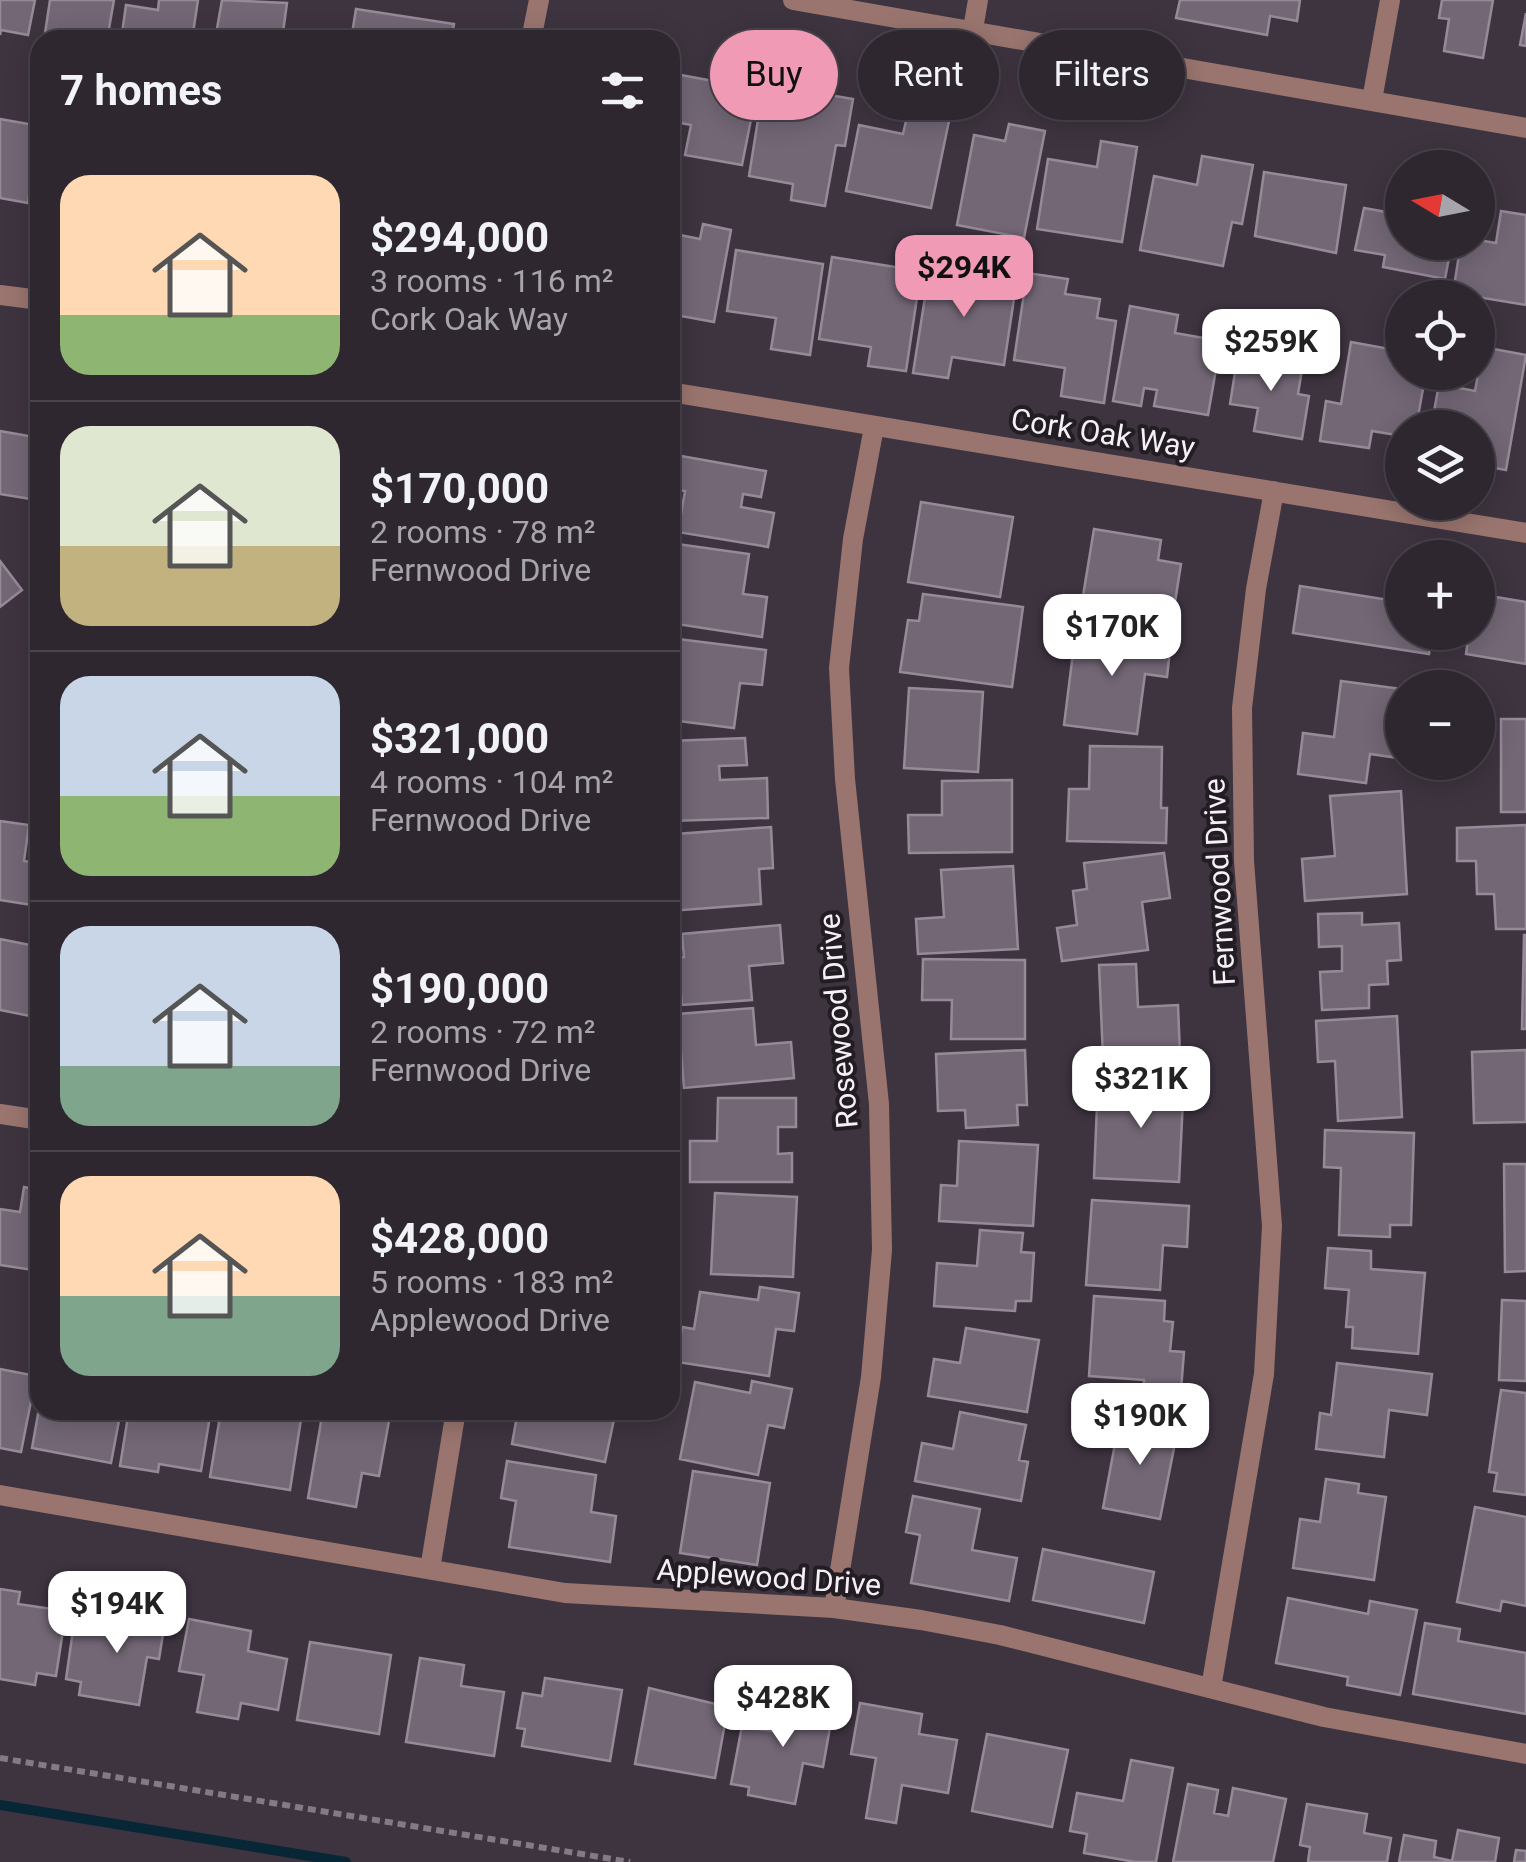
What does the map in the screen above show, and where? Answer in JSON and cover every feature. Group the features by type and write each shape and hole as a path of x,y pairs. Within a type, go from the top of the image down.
{"street":[{"path":"533,30 538,0"},
{"path":"793,0 973,30 978,0"},
{"path":"1372,100 1390,0"},
{"path":"999,35 1526,128"},
{"path":"0,295 30,299"},
{"name":"Cork Oak Way","path":"680,394 1526,533"},
{"name":"Rosewood Drive","path":"834,1608 871,1377 882,1250 878,1104 844,779 838,668 853,539 874,428"},
{"name":"Fernwood Drive","path":"1211,1688 1264,1374 1270,1263 1271,1207 1244,860 1242,708 1256,589 1274,491"},
{"path":"0,1114 30,1118"},
{"path":"430,1570 454,1420"},
{"name":"Applewood Drive","path":"0,1495 565,1593 834,1608 921,1620 1000,1635 1324,1717 1526,1754"}],"path":[{"path":"0,1758 630,1862"}],"building":[{"path":"0,0 35,0 28,35 1,30 0,35"},
{"path":"50,0 114,0 109,30 46,30"},
{"path":"159,0 198,0 194,30 122,30 126,5 158,10"},
{"path":"222,0 287,3 283,30 217,30"},
{"path":"1180,0 1300,0 1297,21 1270,16 1267,35 1176,18"},
{"path":"1442,0 1493,0 1483,58 1444,51 1449,19 1439,18"},
{"path":"356,9 454,24 453,30 353,30"},
{"path":"1526,13 1526,46 1520,45"},
{"path":"680,75 710,80 710,120 751,120 742,165 685,155 691,125 680,123"},
{"path":"838,96 853,99 845,146 836,145 825,206 791,200 793,184 749,176 758,120 838,120"},
{"path":"0,119 30,124 28,203 0,198"},
{"path":"906,120 949,120 931,208 846,191 859,125 903,134"},
{"path":"1009,124 1045,131 1024,238 957,225 974,135 1005,141"},
{"path":"1101,141 1137,147 1122,242 1037,229 1048,159 1097,167"},
{"path":"1202,156 1253,165 1242,224 1232,222 1223,266 1140,250 1154,176 1197,185"},
{"path":"1264,172 1346,185 1336,253 1255,236"},
{"path":"1364,208 1385,212 1385,255 1355,250"},
{"path":"1501,211 1526,215 1526,305 1495,300 1495,280 1455,280 1458,260 1495,260"},
{"path":"703,224 731,230 714,322 680,316 680,235 700,239"},
{"path":"736,250 823,264 810,355 771,349 776,318 727,311"},
{"path":"1385,255 1385,260 1449,260 1445,279 1383,267"},
{"path":"832,257 921,271 906,371 868,366 871,347 819,339"},
{"path":"930,266 1017,279 1004,365 952,357 948,378 913,373"},
{"path":"1027,273 1068,279 1065,294 1100,299 1097,318 1116,321 1104,403 1061,396 1065,368 1014,360"},
{"path":"1130,306 1178,315 1175,333 1221,341 1208,415 1154,406 1157,390 1144,388 1141,406 1113,401"},
{"path":"1351,342 1385,348 1385,390 1423,390 1419,410 1385,410 1385,433 1372,431 1369,448 1320,441 1326,401 1341,404"},
{"path":"1495,349 1526,355 1506,470 1495,468 1495,410 1434,410 1438,390 1495,390"},
{"path":"1238,353 1303,363 1298,394 1309,396 1302,439 1254,431 1258,408 1230,404"},
{"path":"0,431 30,436 30,499 0,494"},
{"path":"680,456 766,471 761,497 743,494 741,507 774,513 768,547 680,532 685,491 680,490"},
{"path":"921,502 1013,517 1000,597 908,582"},
{"path":"1094,529 1161,540 1158,560 1181,564 1171,628 1123,620 1125,602 1083,596"},
{"path":"680,544 749,554 743,594 767,597 762,637 680,625"},
{"path":"0,561 22,590 0,607"},
{"path":"1300,586 1385,599 1385,647 1293,633"},
{"path":"923,594 1023,607 1012,687 900,672 908,620 919,621"},
{"path":"1495,597 1526,602 1526,664 1466,654 1467,650 1495,650"},
{"path":"1076,629 1171,641 1167,677 1145,674 1137,734 1064,725"},
{"path":"680,639 766,650 762,685 740,683 734,728 680,721"},
{"path":"1341,681 1385,687 1385,756 1370,754 1366,783 1298,774 1303,733 1334,737"},
{"path":"909,688 983,692 978,772 904,768"},
{"path":"1501,719 1526,719 1526,812 1501,812"},
{"path":"745,738 747,765 719,766 720,780 767,778 768,818 680,821 680,741"},
{"path":"1090,746 1162,747 1161,808 1167,808 1166,843 1067,841 1069,789 1089,789"},
{"path":"1012,780 1012,852 909,853 908,815 942,815 942,781"},
{"path":"1401,791 1407,894 1305,901 1302,859 1335,856 1330,796"},
{"path":"0,821 29,825 24,861 30,862 30,905 0,900"},
{"path":"1526,825 1526,929 1496,929 1494,894 1477,894 1476,861 1457,861 1457,828"},
{"path":"771,827 773,868 759,869 761,904 680,910 680,834"},
{"path":"1164,853 1170,898 1142,902 1148,950 1062,961 1057,928 1077,925 1073,891 1087,889 1084,863"},
{"path":"1013,866 1018,949 918,954 916,919 944,917 941,870"},
{"path":"1362,913 1362,925 1399,923 1401,960 1387,961 1388,984 1369,985 1369,1008 1322,1010 1320,972 1342,971 1342,946 1319,947 1318,914"},
{"path":"780,925 783,963 749,966 752,1000 682,1005 682,934"},
{"path":"1524,935 1526,1029 1522,1029"},
{"path":"0,939 30,945 30,1016 0,1010"},
{"path":"923,959 1025,960 1025,1039 951,1039 952,1000 922,1000"},
{"path":"1136,964 1138,1007 1178,1005 1180,1055 1103,1058 1099,965"},
{"path":"753,1008 756,1045 791,1042 794,1078 684,1088 680,1014"},
{"path":"1397,1016 1402,1117 1338,1121 1335,1061 1318,1062 1316,1021"},
{"path":"1025,1050 1027,1105 1017,1105 1018,1125 966,1128 965,1110 938,1111 936,1054"},
{"path":"1526,1050 1526,1122 1474,1123 1472,1052"},
{"path":"1113,1076 1184,1079 1179,1182 1094,1178 1097,1105 1112,1106"},
{"path":"718,1098 796,1098 796,1127 778,1127 778,1154 792,1153 792,1182 690,1182 690,1141 717,1141"},
{"path":"1325,1130 1414,1133 1411,1225 1390,1225 1390,1237 1339,1235 1341,1168 1324,1167"},
{"path":"959,1141 1038,1145 1033,1226 939,1221 941,1185 957,1186"},
{"path":"1504,1164 1526,1164 1526,1271 1505,1272"},
{"path":"24,1187 30,1188 30,1270 0,1265 0,1209 20,1212"},
{"path":"715,1193 797,1197 793,1277 711,1274"},
{"path":"1092,1200 1189,1206 1187,1247 1163,1245 1160,1290 1086,1285"},
{"path":"980,1230 1023,1233 1021,1252 1034,1253 1031,1301 1016,1301 1015,1311 934,1306 937,1263 977,1266"},
{"path":"1328,1248 1371,1251 1371,1269 1425,1273 1418,1354 1352,1348 1353,1327 1346,1327 1349,1290 1325,1288"},
{"path":"760,1287 799,1293 794,1331 776,1329 769,1376 680,1362 682,1327 694,1329 700,1292 758,1300"},
{"path":"1094,1296 1165,1301 1164,1321 1173,1322 1170,1351 1184,1352 1180,1403 1143,1401 1144,1380 1089,1376"},
{"path":"1502,1300 1526,1301 1526,1381 1499,1380"},
{"path":"966,1328 1039,1340 1027,1412 928,1396 934,1359 960,1363"},
{"path":"1337,1363 1432,1374 1427,1415 1389,1410 1384,1457 1316,1449 1320,1413 1331,1415"},
{"path":"0,1369 30,1375 30,1406 21,1452 0,1448"},
{"path":"752,1381 792,1389 784,1428 768,1425 758,1475 680,1459 695,1382 750,1393"},
{"path":"1501,1390 1526,1393 1526,1495 1494,1491 1497,1473 1489,1472"},
{"path":"960,1412 1026,1425 1019,1460 1028,1462 1021,1501 915,1481 922,1443 953,1449"},
{"path":"1120,1417 1178,1428 1160,1519 1103,1508"},
{"path":"37,1420 119,1420 111,1463 32,1448"},
{"path":"127,1420 209,1420 201,1471 159,1464 158,1472 120,1466"},
{"path":"219,1420 301,1420 290,1490 210,1477"},
{"path":"321,1420 389,1420 379,1476 362,1473 356,1507 308,1498"},
{"path":"516,1420 614,1420 605,1462 512,1444"},
{"path":"507,1461 596,1475 591,1512 616,1516 610,1562 509,1547 516,1501 501,1498"},
{"path":"693,1471 770,1483 757,1565 680,1553"},
{"path":"1326,1479 1359,1484 1358,1493 1386,1497 1374,1580 1293,1568 1300,1519 1320,1522"},
{"path":"913,1496 980,1509 972,1550 1017,1558 1009,1601 911,1583 920,1535 906,1532"},
{"path":"1475,1507 1526,1517 1526,1606 1502,1601 1500,1611 1457,1602"},
{"path":"1043,1549 1154,1572 1144,1623 1033,1600"},
{"path":"0,1589 20,1592 18,1604 66,1611 56,1676 37,1673 35,1685 0,1679"},
{"path":"1288,1598 1368,1614 1370,1601 1417,1610 1400,1695 1347,1685 1348,1677 1276,1663"},
{"path":"113,1606 166,1615 159,1659 147,1657 139,1705 79,1695 81,1682 66,1679 73,1630 108,1636"},
{"path":"189,1619 251,1631 248,1651 287,1659 278,1710 241,1703 238,1719 197,1712 204,1675 179,1671"},
{"path":"1425,1623 1460,1629 1458,1641 1526,1653 1526,1714 1413,1694"},
{"path":"310,1642 391,1655 379,1734 297,1720"},
{"path":"420,1658 464,1665 461,1686 504,1692 494,1756 406,1742"},
{"path":"545,1678 622,1690 610,1761 522,1746 525,1729 517,1728 523,1693 542,1696"},
{"path":"649,1688 728,1707 715,1778 635,1764"},
{"path":"782,1696 834,1705 823,1767 803,1763 795,1804 748,1795 749,1787 731,1784 742,1726 776,1732"},
{"path":"860,1703 922,1714 919,1734 957,1740 948,1793 902,1785 896,1823 866,1818 876,1758 851,1754"},
{"path":"987,1734 1068,1750 1052,1827 972,1811"},
{"path":"1131,1760 1173,1768 1156,1862 1084,1853 1087,1834 1070,1831 1077,1793 1123,1801"},
{"path":"1188,1784 1218,1790 1214,1813 1228,1816 1233,1788 1286,1799 1273,1862 1173,1862"},
{"path":"1307,1804 1367,1814 1364,1833 1391,1838 1387,1862 1308,1862 1310,1847 1300,1845"},
{"path":"1458,1830 1499,1838 1495,1862 1399,1862 1404,1835 1436,1841 1434,1857 1452,1861"},
{"path":"1516,1850 1526,1851 1526,1862 1514,1862"}],"waterway":[{"path":"0,1805 346,1862"}]}
